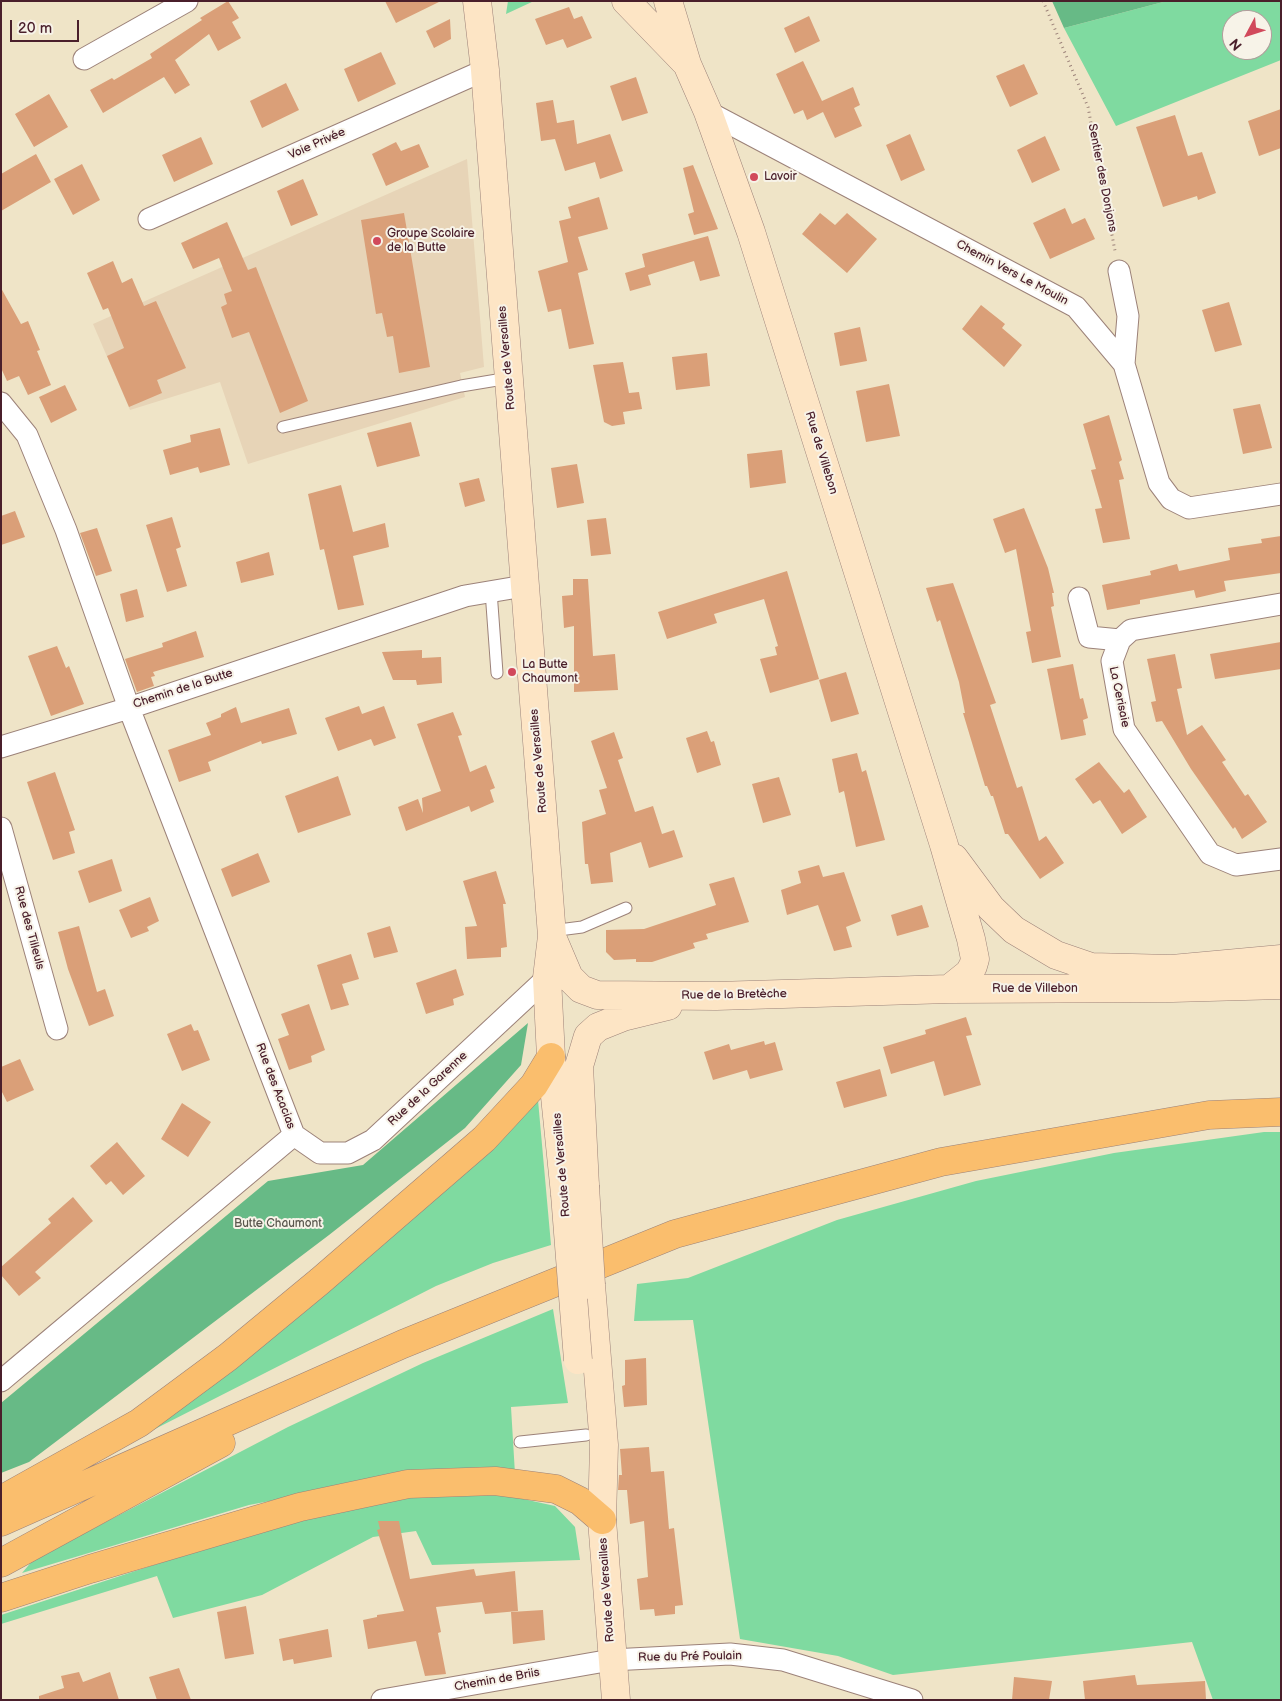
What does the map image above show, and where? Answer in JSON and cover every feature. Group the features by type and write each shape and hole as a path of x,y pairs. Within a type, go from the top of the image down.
{"main road":[{"path":"626,1 687,64"},
{"path":"668,1 687,64"},
{"name":"Route de Versailles","path":"482,9 485,70 551,933 548,978 551,1057 591,1285 586,1435 602,1520"},
{"name":"Rue de Villebon","path":"687,64 708,112 751,232 944,845 975,959 969,973 949,989"},
{"name":"Rue de Villebon","path":"944,845 991,908 1014,930 1056,955 1091,967 1172,969 1281,959"},
{"name":"Rue de la Bretèche","path":"551,933 569,977 581,989 597,995 716,996 949,989"},
{"name":"Rue de Villebon","path":"949,989 1172,988 1281,984"},
{"path":"575,1190 579,1066 588,1036 598,1026 623,1017 716,996"},
{"path":"1,1500 139,1423 228,1357 320,1281 484,1139 534,1085 551,1057"},
{"path":"1,1522 403,1344 675,1234 941,1162 1209,1115 1270,1109"},
{"name":"Route de Versailles","path":"575,1190 588,1356 604,1445 602,1520 616,1700"},
{"path":"1,1563 403,1344"},
{"path":"1,1598 90,1569 300,1507 408,1484 495,1481 556,1489 580,1501 602,1520"}],"street":[{"path":"84,59 187,1"},
{"name":"Voie Privée","path":"149,219 485,70"},
{"name":"Chemin Vers Le Moulin","path":"708,112 1076,307 1124,364 1159,483 1171,499 1189,508 1281,494"},
{"path":"1119,272 1128,316 1124,364"},
{"name":"Chemin de la Butte","path":"1,403 27,435 66,530 129,708 465,596 524,586"},
{"path":"1079,598 1089,637 1120,640 1131,630 1281,604"},
{"name":"La Cerisaie","path":"1120,640 1112,661 1124,729 1210,854 1236,866 1281,859"},
{"path":"1,747 129,708"},
{"name":"Rue des Acacias","path":"1,1381 294,1135 129,708"},
{"name":"Rue des Tilleuls","path":"1,828 57,1029"},
{"name":"Rue de la Garenne","path":"294,1135 320,1153 348,1153 373,1140 548,978"},
{"name":"Rue du Pré Poulain","path":"612,1660 730,1654 783,1660 912,1700"},
{"name":"Chemin de Briis","path":"382,1700 612,1660"}],"lane":[{"path":"283,427 461,386 509,378"},
{"path":"491,591 497,672"},
{"path":"551,933 582,927 626,908"},
{"path":"520,1442 586,1435"}],"path":[{"name":"Sentier des Donjons","path":"1043,1 1088,107 1119,272"}],"shaded area":[{"name":"Groupe Scolaire de la Butte","path":"467,159 484,367 460,373 465,397 248,464 220,382 130,410 93,324"}],"green space":[{"path":"508,1 534,1 506,14"},
{"path":"1052,1 1167,1 1064,28"},
{"path":"1167,1 1281,1 1281,60 1116,126 1064,28"},
{"name":"Butte Chaumont","path":"528,1023 521,1065 465,1128 329,1235 29,1462 1,1473 1,1403 268,1181 363,1165"},
{"path":"538,1100 551,1245 493,1263 436,1286 151,1431"},
{"path":"1264,1132 1281,1132 1281,1700 1213,1700 1192,1642 893,1675 838,1656 740,1639 693,1320 634,1321 637,1284 688,1278 837,1220 976,1181 1114,1153"},
{"path":"553,1309 568,1403 511,1407 515,1474 380,1480 249,1505 22,1573 33,1560 288,1427 423,1363"},
{"path":"454,1492 505,1495 555,1506 575,1527 580,1560 432,1565 416,1531 373,1537 262,1595 173,1618 157,1576 1,1624 1,1615 294,1519 394,1497"}],"building":[{"path":"228,1 239,18 232,22 241,38 218,51 209,34 175,60 190,85 175,94 164,77 103,113 90,90 112,78 114,80 152,58 150,54 202,20 200,18"},
{"path":"385,1 441,1 396,23"},
{"path":"569,7 574,19 582,16 592,38 567,48 563,39 546,45 535,19"},
{"path":"809,16 820,41 795,53 784,28"},
{"path":"450,19 451,39 434,48 426,31"},
{"path":"381,52 396,84 358,102 344,69"},
{"path":"803,61 822,101 853,87 860,105 854,108 862,126 835,138 823,112 807,120 803,110 794,114 776,74"},
{"path":"1024,64 1038,94 1010,107 996,76"},
{"path":"636,77 648,113 622,121 610,86"},
{"path":"286,83 299,110 262,128 250,101"},
{"path":"49,94 68,127 34,147 15,114"},
{"path":"553,100 557,123 574,120 577,144 610,134 623,171 600,179 595,162 565,171 555,139 541,141 536,103"},
{"path":"1281,109 1281,148 1259,156 1248,121"},
{"path":"1175,115 1188,156 1202,152 1216,193 1198,200 1197,196 1163,207 1136,127"},
{"path":"910,134 925,170 901,181 886,145"},
{"path":"1045,136 1060,170 1032,183 1017,150"},
{"path":"201,137 213,164 174,182 162,155"},
{"path":"396,142 401,151 419,144 429,167 386,186 372,154"},
{"path":"36,154 51,182 1,211 1,174"},
{"path":"82,164 100,200 73,215 54,179"},
{"path":"693,165 718,229 694,235 688,214 694,212 683,168"},
{"path":"303,179 318,215 291,226 277,191"},
{"path":"599,197 608,229 578,237 588,270 578,273 594,344 569,349 561,309 548,312 538,271 568,262 559,221 571,218 568,207"},
{"path":"1065,208 1072,224 1085,218 1095,239 1050,259 1033,223"},
{"path":"404,213 430,367 399,373 393,336 387,337 382,313 376,314 361,220"},
{"path":"820,213 835,225 847,213 877,239 847,273 802,234"},
{"path":"227,222 248,270 256,267 308,401 280,413 249,332 232,338 221,307 227,304 224,294 232,291 219,258 193,269 181,243"},
{"path":"708,236 720,276 700,281 694,261 648,275 651,285 630,291 625,273 645,267 642,254"},
{"path":"113,261 122,283 132,278 144,306 156,301 186,368 157,380 162,393 129,407 107,356 124,348 108,308 103,310 87,273"},
{"path":"1,288 21,324 28,321 40,350 37,351 51,385 28,395 19,376 7,381 1,368"},
{"path":"1229,302 1242,345 1215,352 1202,310"},
{"path":"981,305 1005,324 1002,328 1022,345 1004,367 962,329"},
{"path":"860,327 867,361 840,366 834,333"},
{"path":"707,353 710,386 676,390 672,357"},
{"path":"623,362 629,393 639,392 642,409 623,412 625,424 612,426 604,422 593,365"},
{"path":"889,384 900,436 866,442 856,391"},
{"path":"65,385 77,410 51,423 39,397"},
{"path":"1260,404 1272,448 1243,454 1233,409"},
{"path":"1109,415 1122,460 1119,462 1124,479 1119,480 1130,539 1103,543 1095,509 1102,508 1091,470 1096,469 1083,424"},
{"path":"411,422 420,456 377,467 367,433"},
{"path":"220,428 230,465 200,473 198,467 170,475 163,450 191,442 190,435"},
{"path":"782,450 786,483 750,488 747,454"},
{"path":"577,464 584,503 557,508 551,468"},
{"path":"479,478 485,501 465,507 459,483"},
{"path":"341,485 353,532 385,523 389,547 353,556 364,605 338,610 324,549 320,550 308,494"},
{"path":"1024,508 1048,568 1054,593 1052,593 1054,606 1051,607 1061,657 1032,663 1026,632 1031,631 1016,549 1005,553 993,519"},
{"path":"15,511 25,537 1,545 1,516"},
{"path":"172,517 181,547 176,549 187,586 167,592 146,525"},
{"path":"606,518 611,554 591,556 587,520"},
{"path":"97,528 112,571 96,576 80,533"},
{"path":"1281,536 1281,573 1224,581 1226,591 1196,598 1194,590 1140,600 1140,604 1107,610 1102,585 1151,575 1150,571 1177,564 1179,571 1230,560 1228,548 1262,543 1261,539"},
{"path":"269,552 274,575 241,583 236,562"},
{"path":"787,571 819,679 770,693 760,659 777,655 775,647 778,646 764,599 714,614 717,623 667,639 658,612"},
{"path":"573,579 588,579 593,656 615,654 618,690 574,692 574,626 564,628 562,596 573,595"},
{"path":"953,583 996,703 990,705 1017,788 1022,786 1039,841 1046,836 1064,863 1040,879 1008,834 1005,834 993,796 991,796 987,786 985,786 963,713 965,713 959,682 940,620 937,622 926,588"},
{"path":"137,589 144,617 126,622 120,594"},
{"path":"196,631 204,657 153,672 155,676 151,677 154,686 137,692 125,659 163,647 162,643"},
{"path":"1281,642 1281,669 1215,679 1210,654"},
{"path":"57,646 66,668 69,666 84,704 51,716 28,656"},
{"path":"422,650 422,658 441,657 442,683 417,685 416,680 393,680 382,652"},
{"path":"1175,654 1182,688 1177,689 1187,735 1202,725 1226,760 1222,762 1245,796 1248,794 1267,822 1242,839 1191,769 1162,721 1156,722 1151,702 1156,701 1147,659"},
{"path":"1073,664 1080,699 1083,698 1088,718 1083,720 1086,735 1061,740 1047,669"},
{"path":"846,672 859,714 831,722 819,680"},
{"path":"359,706 362,714 384,706 396,738 374,746 371,739 338,751 325,718"},
{"path":"236,707 241,723 289,708 297,734 262,744 261,741 208,762 211,771 179,782 168,750 211,735 206,723 221,717 221,714"},
{"path":"453,712 462,735 458,736 470,772 486,765 495,788 490,790 494,802 471,812 469,806 406,831 398,807 418,799 423,813 422,798 441,791 417,724"},
{"path":"707,731 711,742 714,741 721,765 697,773 686,738"},
{"path":"614,732 623,758 618,760 635,812 653,806 662,834 674,830 683,857 649,868 641,842 610,853 613,882 591,884 588,864 585,864 582,822 606,814 599,790 607,788 591,741"},
{"path":"857,753 862,772 866,770 885,840 856,847 844,791 839,793 832,759"},
{"path":"1099,762 1124,793 1129,789 1147,817 1122,834 1100,800 1093,804 1075,779"},
{"path":"55,772 75,830 69,832 75,853 53,860 27,782"},
{"path":"338,776 351,815 298,833 285,796"},
{"path":"779,777 791,815 763,823 752,784"},
{"path":"258,853 270,882 232,897 221,869"},
{"path":"112,859 122,891 89,903 78,871"},
{"path":"819,865 823,877 844,872 861,921 846,927 852,947 834,951 818,905 787,915 781,890 801,883 798,871"},
{"path":"496,871 506,904 503,904 507,947 501,948 501,957 467,959 465,927 477,926 463,881"},
{"path":"734,877 749,922 706,934 708,939 693,943 695,948 652,962 636,962 636,959 614,960 606,952 606,930 644,929 716,905 709,884"},
{"path":"150,897 159,921 147,927 149,931 131,938 119,910"},
{"path":"922,905 929,927 897,936 891,915"},
{"path":"79,926 97,992 105,989 114,1016 89,1026 68,969 58,932"},
{"path":"390,926 398,952 374,958 367,933"},
{"path":"351,954 359,979 342,984 349,1005 331,1010 317,965"},
{"path":"456,969 464,995 453,999 454,1005 426,1014 416,983"},
{"path":"309,1004 325,1050 311,1056 312,1062 289,1070 278,1039 289,1035 281,1014"},
{"path":"966,1017 972,1035 966,1036 981,1085 944,1096 934,1061 891,1074 883,1047 926,1034 925,1030"},
{"path":"191,1024 194,1031 198,1030 210,1060 182,1071 167,1034"},
{"path":"764,1041 765,1045 775,1042 783,1070 750,1079 747,1070 713,1080 704,1052 729,1044 731,1050"},
{"path":"20,1059 34,1090 7,1102 1,1090 1,1067"},
{"path":"880,1069 887,1096 844,1108 836,1082"},
{"path":"182,1103 211,1122 188,1157 161,1139"},
{"path":"117,1142 145,1176 123,1195 111,1181 106,1185 90,1166"},
{"path":"73,1197 93,1221 35,1272 41,1278 19,1296 1,1275 1,1267 51,1223 48,1219"},
{"path":"646,1358 647,1405 624,1407 622,1386 625,1385 625,1360"},
{"path":"649,1447 651,1472 664,1471 669,1529 674,1528 683,1605 675,1606 675,1614 655,1616 654,1609 640,1610 637,1579 648,1577 644,1521 630,1524 627,1490 618,1490 619,1475 622,1475 620,1449"},
{"path":"378,1521 399,1521 410,1579 474,1569 476,1576 515,1571 518,1611 485,1614 482,1602 436,1607 441,1632 438,1633 446,1674 425,1676 416,1641 368,1649 363,1620 377,1617 377,1615 404,1611 377,1530 380,1529"},
{"path":"246,1606 254,1654 225,1659 217,1612"},
{"path":"543,1610 545,1640 513,1644 511,1612"},
{"path":"328,1629 332,1657 294,1664 293,1659 283,1661 279,1639"},
{"path":"179,1668 191,1700 157,1700 149,1677"},
{"path":"79,1672 83,1682 110,1672 119,1700 39,1700 39,1696 64,1688 61,1676"},
{"path":"1135,1675 1137,1685 1205,1681 1206,1700 1085,1700 1083,1681"},
{"path":"1014,1677 1052,1681 1049,1700 1012,1700"}],"place":[{"name":"Lavoir","path":"754,177"},
{"name":"Groupe Scolaire de la Butte","path":"377,241"},
{"name":"La Butte Chaumont","path":"512,672"}]}
